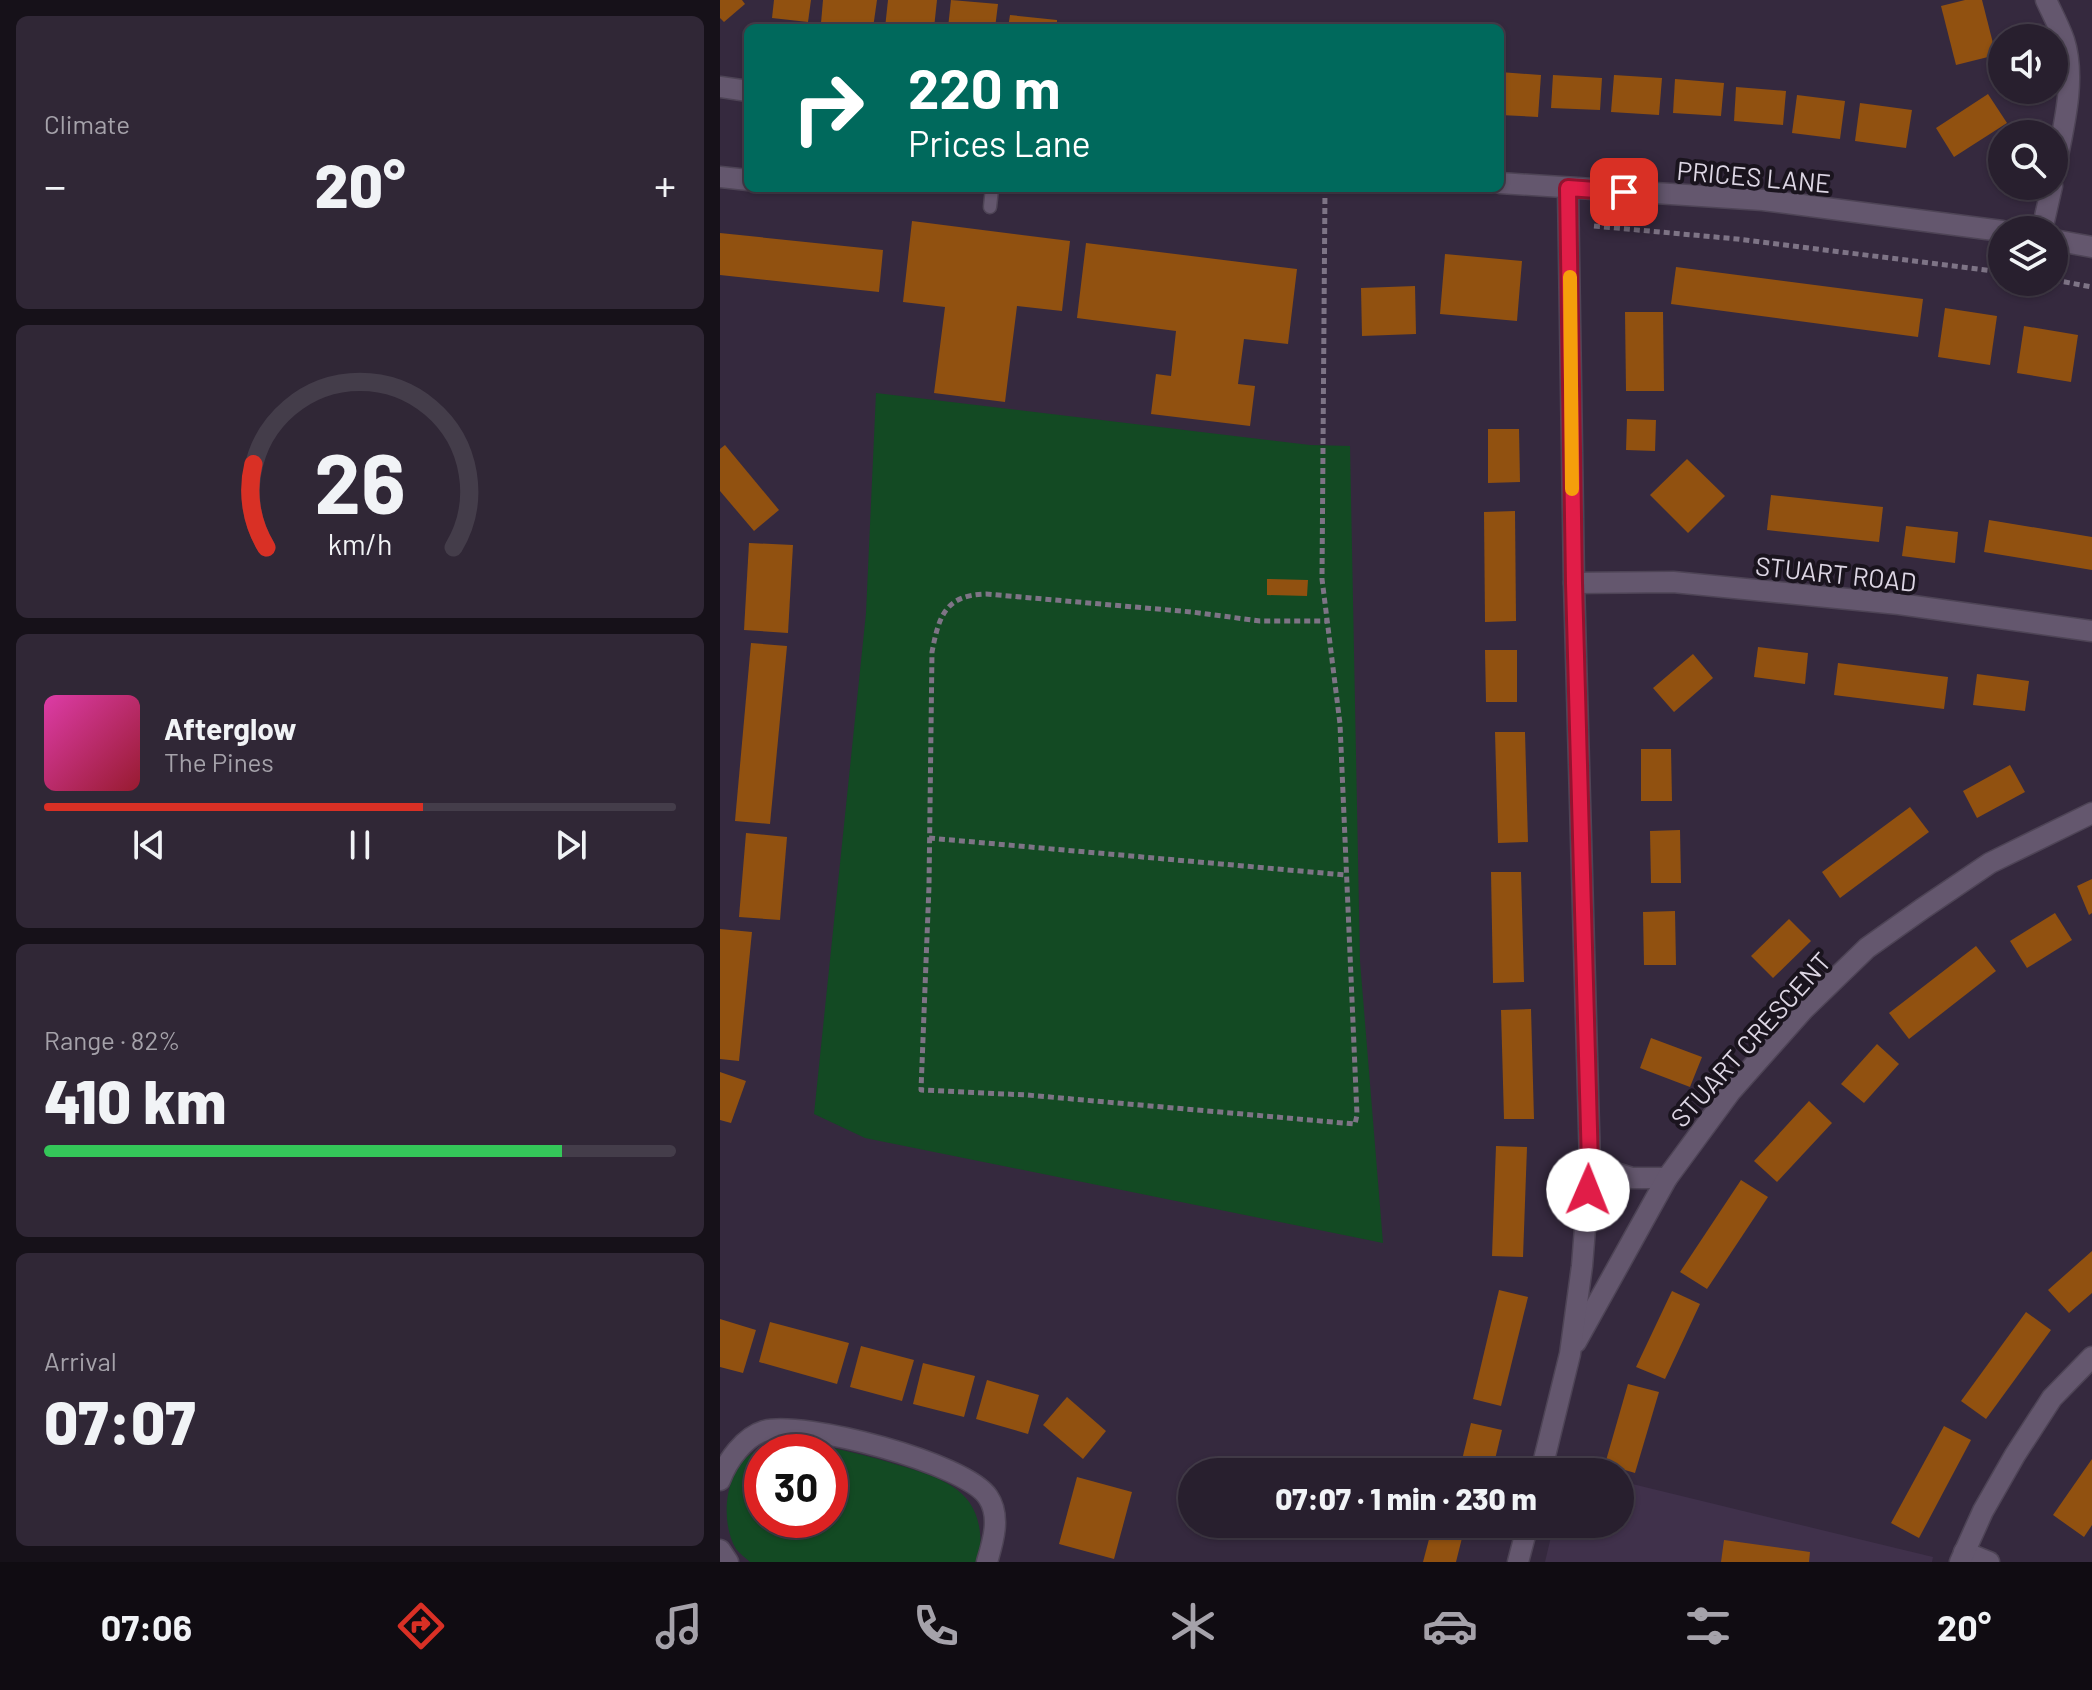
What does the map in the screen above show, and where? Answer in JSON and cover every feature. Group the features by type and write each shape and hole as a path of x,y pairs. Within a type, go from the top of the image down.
{"street":[{"path":"2046,0 2064,41 2069,71 2064,120"},
{"path":"720,87 744,90"},
{"path":"720,177 744,180"},
{"name":"PRICES LANE","path":"1504,183 1763,200 1988,229"},
{"path":"1544,1458 1570,1354 1582,1266 1590,1165 1574,583 1568,188"},
{"path":"2068,243 2092,247"},
{"name":"STUART ROAD","path":"1574,583 1673,582 1899,604 2092,631"},
{"name":"STUART CRESCENT","path":"1570,1354 1667,1178 1731,1091 1803,1010 1867,948 1990,863 2092,813"},
{"path":"1590,1165 1632,1178 1667,1178"},
{"path":"1989,1562 1962,1557 1990,1500 2045,1409 2092,1357"},
{"path":"721,1472 740,1448 760,1432 779,1428 877,1446 947,1469 971,1481 989,1497 996,1523 987,1562"},
{"path":"1518,1562 1524,1538"},
{"path":"720,1550 728,1562"}],"lane":[{"path":"990,207 992,192"}],"path":[{"path":"1325,192 1322,579 1340,724 1355,1124 1043,1096 921,1090 932,652 942,617 952,604 967,595 1192,612 1260,621 1327,621"},
{"path":"1568,224 1737,239 1988,270"},
{"path":"2068,283 2092,287"},
{"path":"929,838 1345,875"}],"shaded area":[{"path":"1634,1484 1933,1557 1932,1562 1545,1562 1551,1538 1634,1538"}],"green space":[{"path":"876,393 1310,445 1350,446 1360,961 1383,1243 865,1138 814,1114 866,613"},
{"path":"848,1452 918,1471 951,1485 963,1495 978,1521 979,1562 750,1562 736,1549 727,1512 730,1485 743,1462 744,1538 848,1538"}],"building":[{"path":"720,0 742,0 745,4 724,22 720,18"},
{"path":"774,0 811,0 808,22 772,18"},
{"path":"823,0 877,0 874,24 821,23"},
{"path":"888,0 937,0 934,24 885,24"},
{"path":"951,0 998,4 996,24 948,24"},
{"path":"1965,0 1982,0 1988,24 1988,57 1956,65 1941,6"},
{"path":"1010,15 1057,20 1057,24 1009,24"},
{"path":"1504,72 1541,75 1538,117 1504,115"},
{"path":"1553,75 1602,78 1600,110 1551,108"},
{"path":"1614,75 1662,78 1659,115 1611,112"},
{"path":"1675,79 1724,83 1721,116 1673,113"},
{"path":"1736,87 1786,91 1783,125 1734,121"},
{"path":"1988,94 1988,104 1995,104 2005,120 1988,120 1988,135 1954,157 1936,128"},
{"path":"1797,95 1845,101 1840,139 1792,133"},
{"path":"1860,103 1912,110 1906,148 1855,141"},
{"path":"912,221 1070,241 1062,311 1017,306 1005,402 934,393 945,307 903,302"},
{"path":"720,233 883,250 879,292 720,275"},
{"path":"1086,243 1297,269 1288,344 1244,339 1238,384 1255,386 1250,426 1151,414 1156,374 1171,376 1176,331 1077,318"},
{"path":"1445,254 1522,261 1517,321 1440,314"},
{"path":"1676,267 1923,299 1918,337 1671,304"},
{"path":"1415,286 1416,334 1362,336 1361,288"},
{"path":"1945,308 1997,316 1990,365 1938,357"},
{"path":"1625,312 1663,312 1664,391 1626,391"},
{"path":"2024,326 2078,335 2071,382 2017,373"},
{"path":"1627,419 1656,420 1655,451 1626,450"},
{"path":"1488,429 1519,429 1520,482 1488,483"},
{"path":"725,445 779,510 754,531 720,491 720,449"},
{"path":"1687,459 1725,496 1688,533 1650,495"},
{"path":"1771,495 1883,507 1879,542 1767,530"},
{"path":"1515,511 1516,621 1485,622 1484,512"},
{"path":"1989,520 2092,537 2092,570 1984,552"},
{"path":"1906,526 1958,532 1955,563 1902,556"},
{"path":"749,543 793,545 788,633 744,630"},
{"path":"1267,579 1308,580 1307,596 1267,595"},
{"path":"751,643 787,646 770,824 735,821"},
{"path":"1758,647 1808,653 1805,684 1754,677"},
{"path":"1485,650 1517,650 1517,702 1486,702"},
{"path":"1693,654 1713,678 1674,712 1653,688"},
{"path":"1838,663 1948,677 1944,709 1834,695"},
{"path":"1977,674 2029,681 2025,711 1973,705"},
{"path":"1495,732 1525,732 1528,842 1498,843"},
{"path":"1641,749 1671,749 1672,801 1641,801"},
{"path":"2010,765 2025,792 1977,818 1963,791"},
{"path":"1910,807 1929,832 1840,898 1822,872"},
{"path":"1680,830 1681,883 1651,883 1650,831"},
{"path":"746,833 787,837 780,920 739,917"},
{"path":"1491,872 1521,872 1524,982 1493,983"},
{"path":"2092,879 2092,913 2089,915 2077,886"},
{"path":"1675,911 1676,965 1644,965 1643,912"},
{"path":"2055,913 2072,940 2027,968 2010,941"},
{"path":"1789,919 1811,941 1773,978 1751,956"},
{"path":"720,929 752,932 739,1061 720,1059"},
{"path":"1976,946 1996,971 1909,1039 1889,1013"},
{"path":"1531,1009 1534,1119 1504,1119 1501,1010"},
{"path":"1651,1038 1702,1057 1690,1087 1640,1068"},
{"path":"1877,1044 1899,1064 1864,1103 1841,1084"},
{"path":"720,1072 746,1081 731,1123 720,1120"},
{"path":"1809,1101 1832,1123 1777,1182 1754,1161"},
{"path":"1496,1146 1527,1147 1523,1257 1492,1256"},
{"path":"1741,1180 1768,1197 1707,1289 1680,1272"},
{"path":"2092,1251 2092,1293 2069,1313 2048,1290"},
{"path":"1499,1290 1528,1297 1501,1406 1473,1399"},
{"path":"1672,1291 1700,1304 1665,1379 1636,1367"},
{"path":"2026,1312 2051,1330 1986,1419 1961,1401"},
{"path":"720,1319 756,1330 743,1373 720,1367"},
{"path":"770,1322 849,1343 837,1384 759,1362"},
{"path":"861,1346 914,1360 902,1401 850,1387"},
{"path":"923,1363 975,1376 964,1417 913,1404"},
{"path":"987,1380 1039,1395 1028,1434 976,1419"},
{"path":"1628,1384 1659,1392 1635,1473 1634,1458 1607,1458"},
{"path":"1067,1397 1106,1431 1083,1459 1043,1425"},
{"path":"1471,1423 1502,1430 1495,1458 1462,1458"},
{"path":"1944,1426 1971,1440 1919,1538 1891,1523"},
{"path":"2092,1459 2092,1525 2084,1537 2053,1515"},
{"path":"1077,1477 1132,1492 1114,1559 1059,1544"},
{"path":"1429,1538 1462,1538 1456,1562 1423,1562"},
{"path":"1724,1540 1810,1552 1809,1562 1721,1562"}],"slow traffic":[{"path":"1570,277 1572,489"}],"route":[{"path":"1588,1190 1590,1165 1574,583 1568,188 1624,192"}]}
